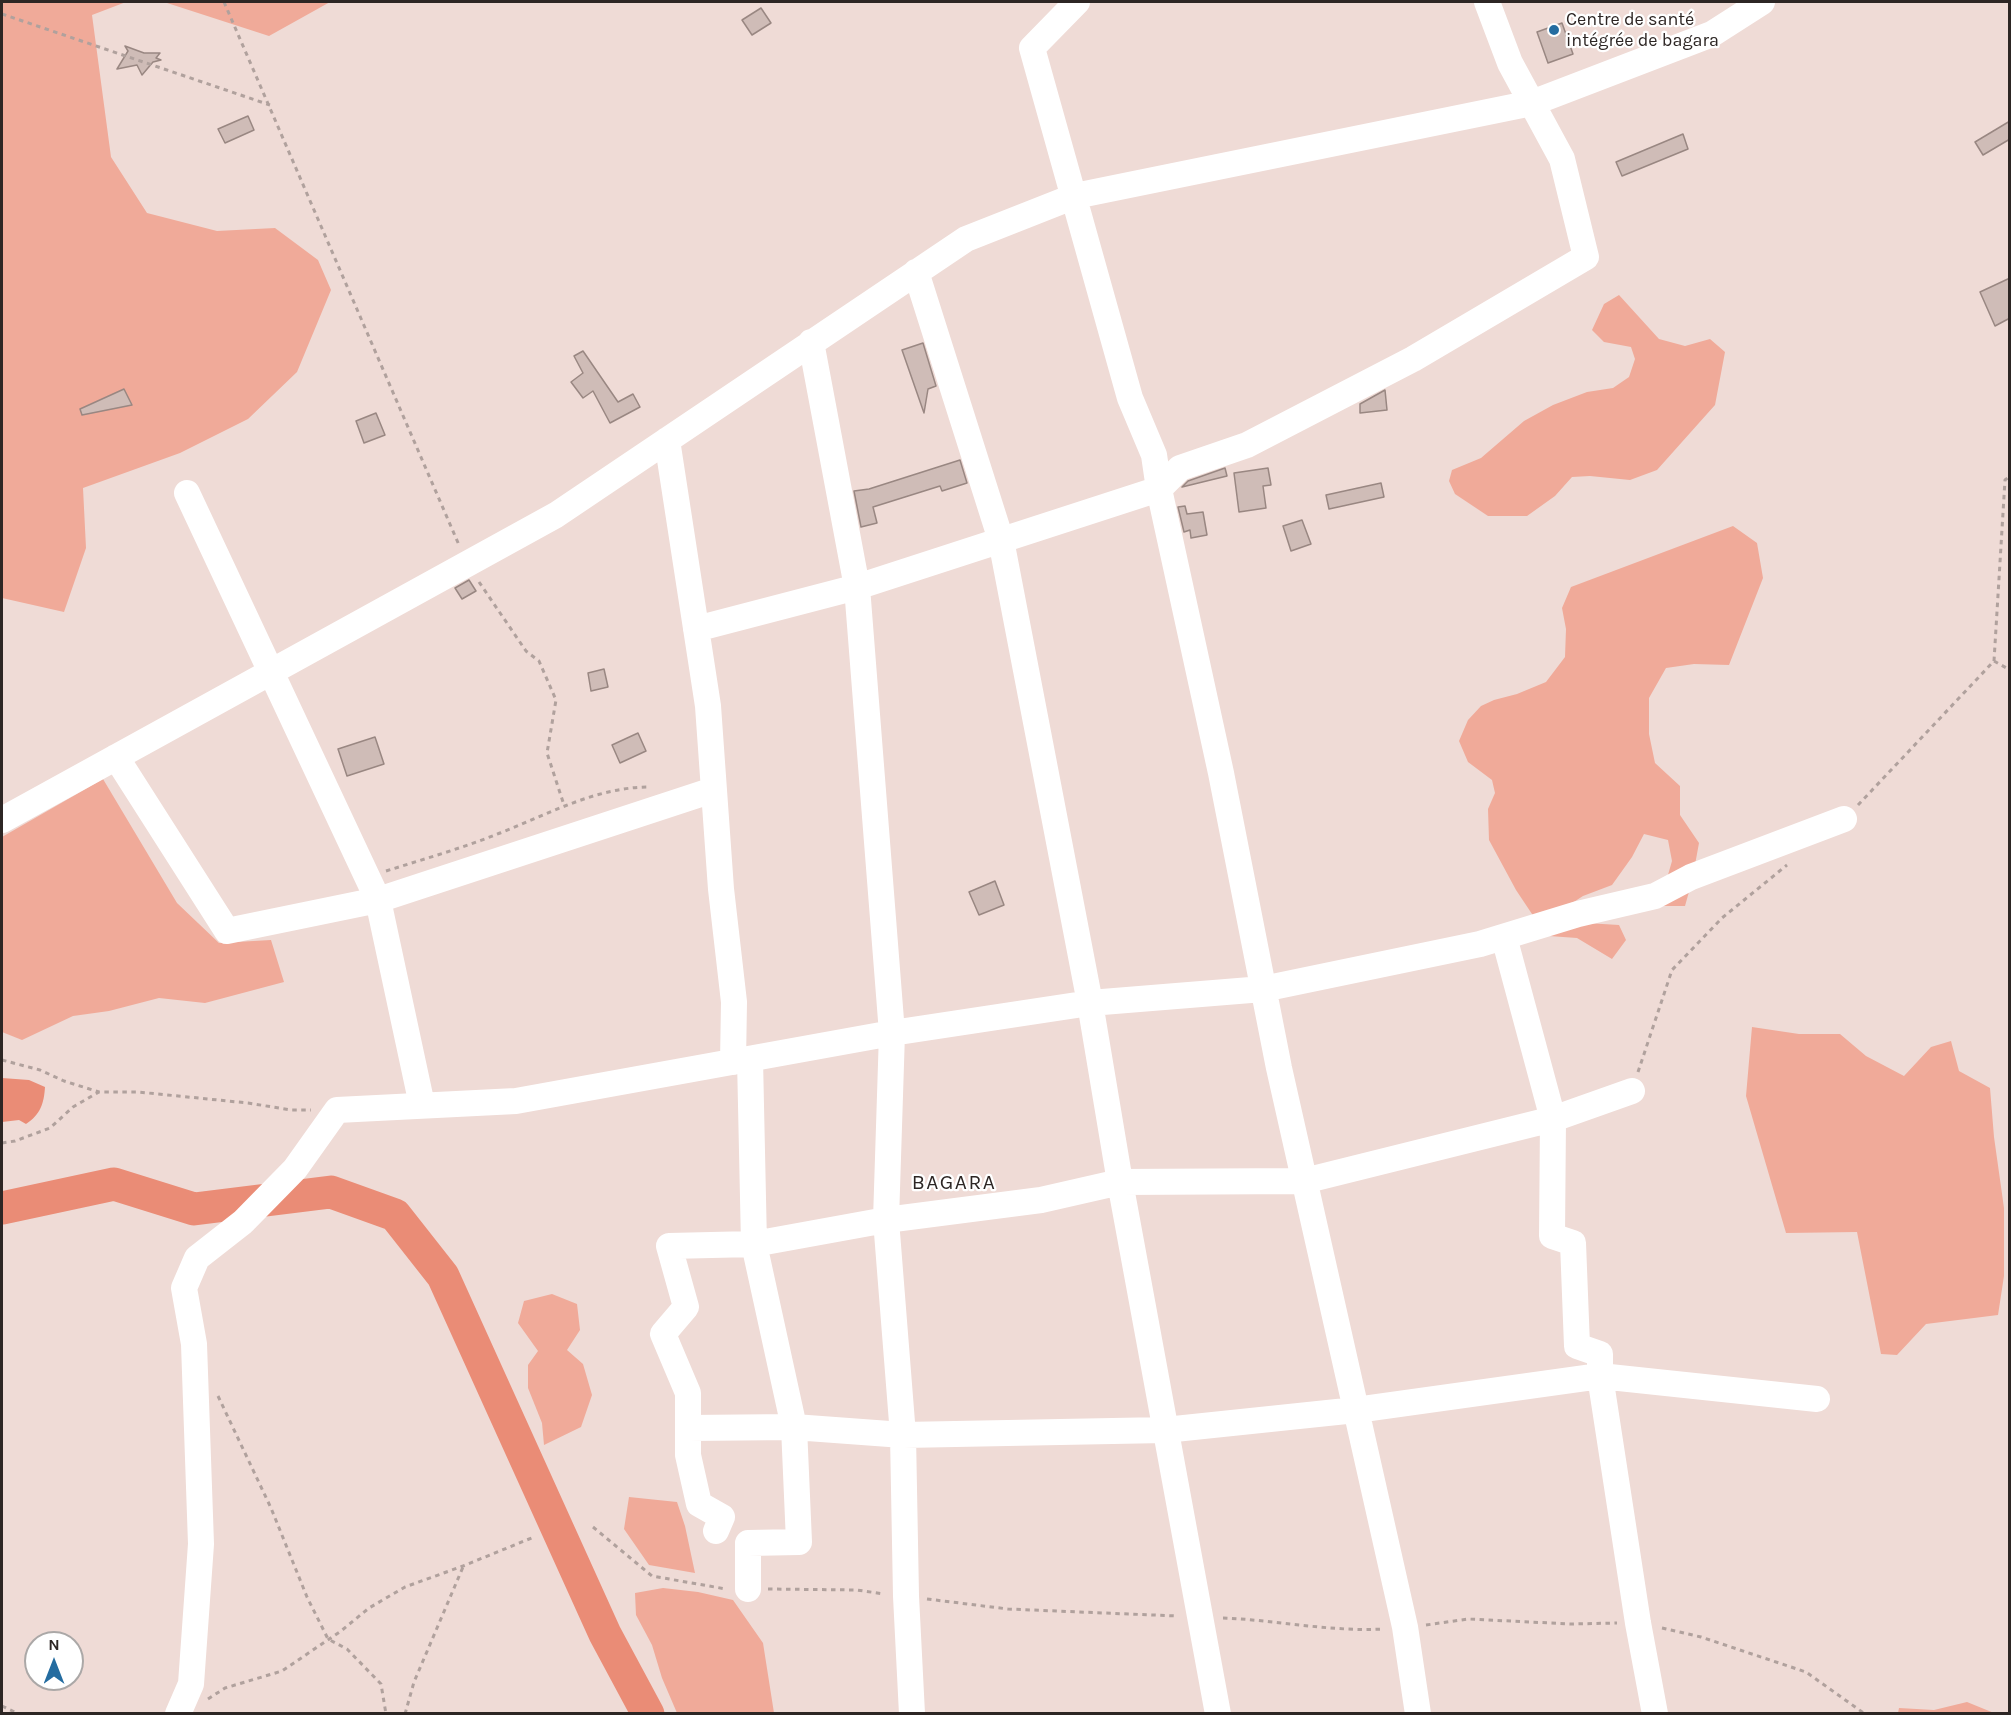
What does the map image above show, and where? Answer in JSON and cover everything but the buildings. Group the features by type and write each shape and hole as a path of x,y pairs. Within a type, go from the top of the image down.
{"street":[{"path":"1077,2 1032,48 1130,398 1154,455 1159,489 1221,773 1263,989 1304,1181 1405,1627 1418,1713"},
{"path":"696,629 857,587 1159,489 1180,468 1247,445 1413,359 1586,257 1562,159 1510,63 1487,2"},
{"path":"2,820 556,515 966,239 1075,196 1532,103 1712,34 1762,2"},
{"path":"916,272 1001,540 1090,1003 1120,1182 1218,1713"},
{"path":"811,342 857,587 892,1033 886,1220 903,1435 906,1596 912,1713"},
{"path":"667,440 708,706 721,889 742,1060 754,1244 795,1427 799,1542 748,1543 748,1589"},
{"path":"187,493 373,889 422,1105"},
{"path":"116,757 227,931 713,790"},
{"path":"178,1713 191,1684 201,1544 194,1344 184,1288 197,1258 243,1222 295,1168 337,1110 516,1101 892,1033 1090,1003 1263,989 1480,944 1578,914 1655,896 1691,877 1844,819"},
{"path":"1504,936 1553,1119 1552,1236 1573,1243 1577,1346 1600,1354 1600,1376 1638,1623 1655,1713"},
{"path":"716,1531 722,1517 699,1504 688,1455 688,1393 663,1334 686,1307 669,1246 754,1244 886,1220 1041,1200 1120,1182 1304,1181 1553,1119 1632,1091"},
{"path":"688,1428 795,1427 903,1435 1165,1430 1356,1410 1600,1376 1817,1399"}],"path":[{"path":"224,2 468,564 526,651 539,661 556,700 547,753 564,805"},
{"path":"2,14 270,105"},
{"path":"1844,819 1994,661 2005,480 2010,476"},
{"path":"1994,661 2010,670"},
{"path":"373,889 564,805 625,787 657,787"},
{"path":"1632,1091 1672,970 1722,918 1792,861"},
{"path":"2,1060 40,1070 64,1081 99,1092 138,1092 248,1103 291,1110 337,1110"},
{"path":"2,1143 51,1128 73,1107 99,1092"},
{"path":"218,1395 271,1508 307,1597 328,1639 347,1649 381,1684 386,1713"},
{"path":"593,1527 652,1576 723,1589 857,1590 1008,1609 1262,1619 1359,1630 1468,1619 1571,1624 1638,1623 1701,1637 1806,1672 1865,1713"},
{"path":"206,1700 225,1688 282,1671 369,1608 405,1587 534,1537"},
{"path":"405,1713 414,1682 463,1566"},
{"path":"2,1706 19,1713"}],"shaded area":[{"path":"2,2 126,2 92,15 111,157 147,213 217,231 275,228 318,260 331,290 297,372 248,419 180,453 83,488 86,548 64,612 2,598"},
{"path":"164,2 330,2 269,36"},
{"path":"1619,295 1659,339 1685,346 1710,339 1725,352 1715,405 1657,470 1630,480 1590,476 1572,477 1555,496 1527,516 1488,516 1455,494 1449,481 1452,470 1481,458 1524,421 1553,405 1587,392 1613,388 1629,377 1635,359 1631,347 1604,342 1592,330 1604,304"},
{"path":"1733,526 1757,543 1763,578 1729,665 1694,664 1666,668 1649,698 1649,734 1655,763 1680,786 1680,815 1699,843 1685,906 1659,906 1672,861 1668,840 1644,834 1632,857 1612,885 1583,896 1563,909 1586,923 1619,925 1626,940 1612,959 1577,938 1549,936 1532,914 1489,840 1488,809 1495,793 1492,780 1468,762 1459,741 1468,720 1481,706 1546,682 1565,657 1566,629 1562,608 1571,587"},
{"path":"103,779 177,903 219,943 271,940 284,982 205,1003 159,998 109,1011 73,1016 22,1040 2,1032 2,837"},
{"path":"1752,1027 1799,1034 1840,1034 1866,1056 1904,1076 1931,1047 1951,1041 1959,1071 1990,1088 2004,1208 2004,1276 1998,1315 1926,1324 1897,1355 1881,1354 1857,1232 1786,1233 1746,1096"},
{"path":"2,1078 29,1080 45,1087 44,1099 40,1108 35,1117 26,1124 19,1120 2,1122"},
{"path":"552,1294 577,1304 580,1330 567,1350 583,1364 592,1395 581,1427 544,1445 542,1423 528,1388 528,1365 538,1351 518,1323 524,1301"},
{"path":"629,1497 677,1502 685,1526 695,1573 649,1565 624,1529"},
{"path":"663,1588 698,1592 733,1600 763,1643 774,1713 677,1713 662,1678 652,1645 636,1615 635,1593"},
{"path":"1967,1702 1994,1713 1898,1713 1899,1708 1934,1710"}],"waterway":[{"path":"2,1208 114,1184 194,1209 331,1192 395,1215 443,1276 605,1634 648,1714"}],"place":[{"name":"Centre de santé intégrée de bagara","path":"1554,30"}],"district":[{"name":"BAGARA","path":"954,1183"}]}
